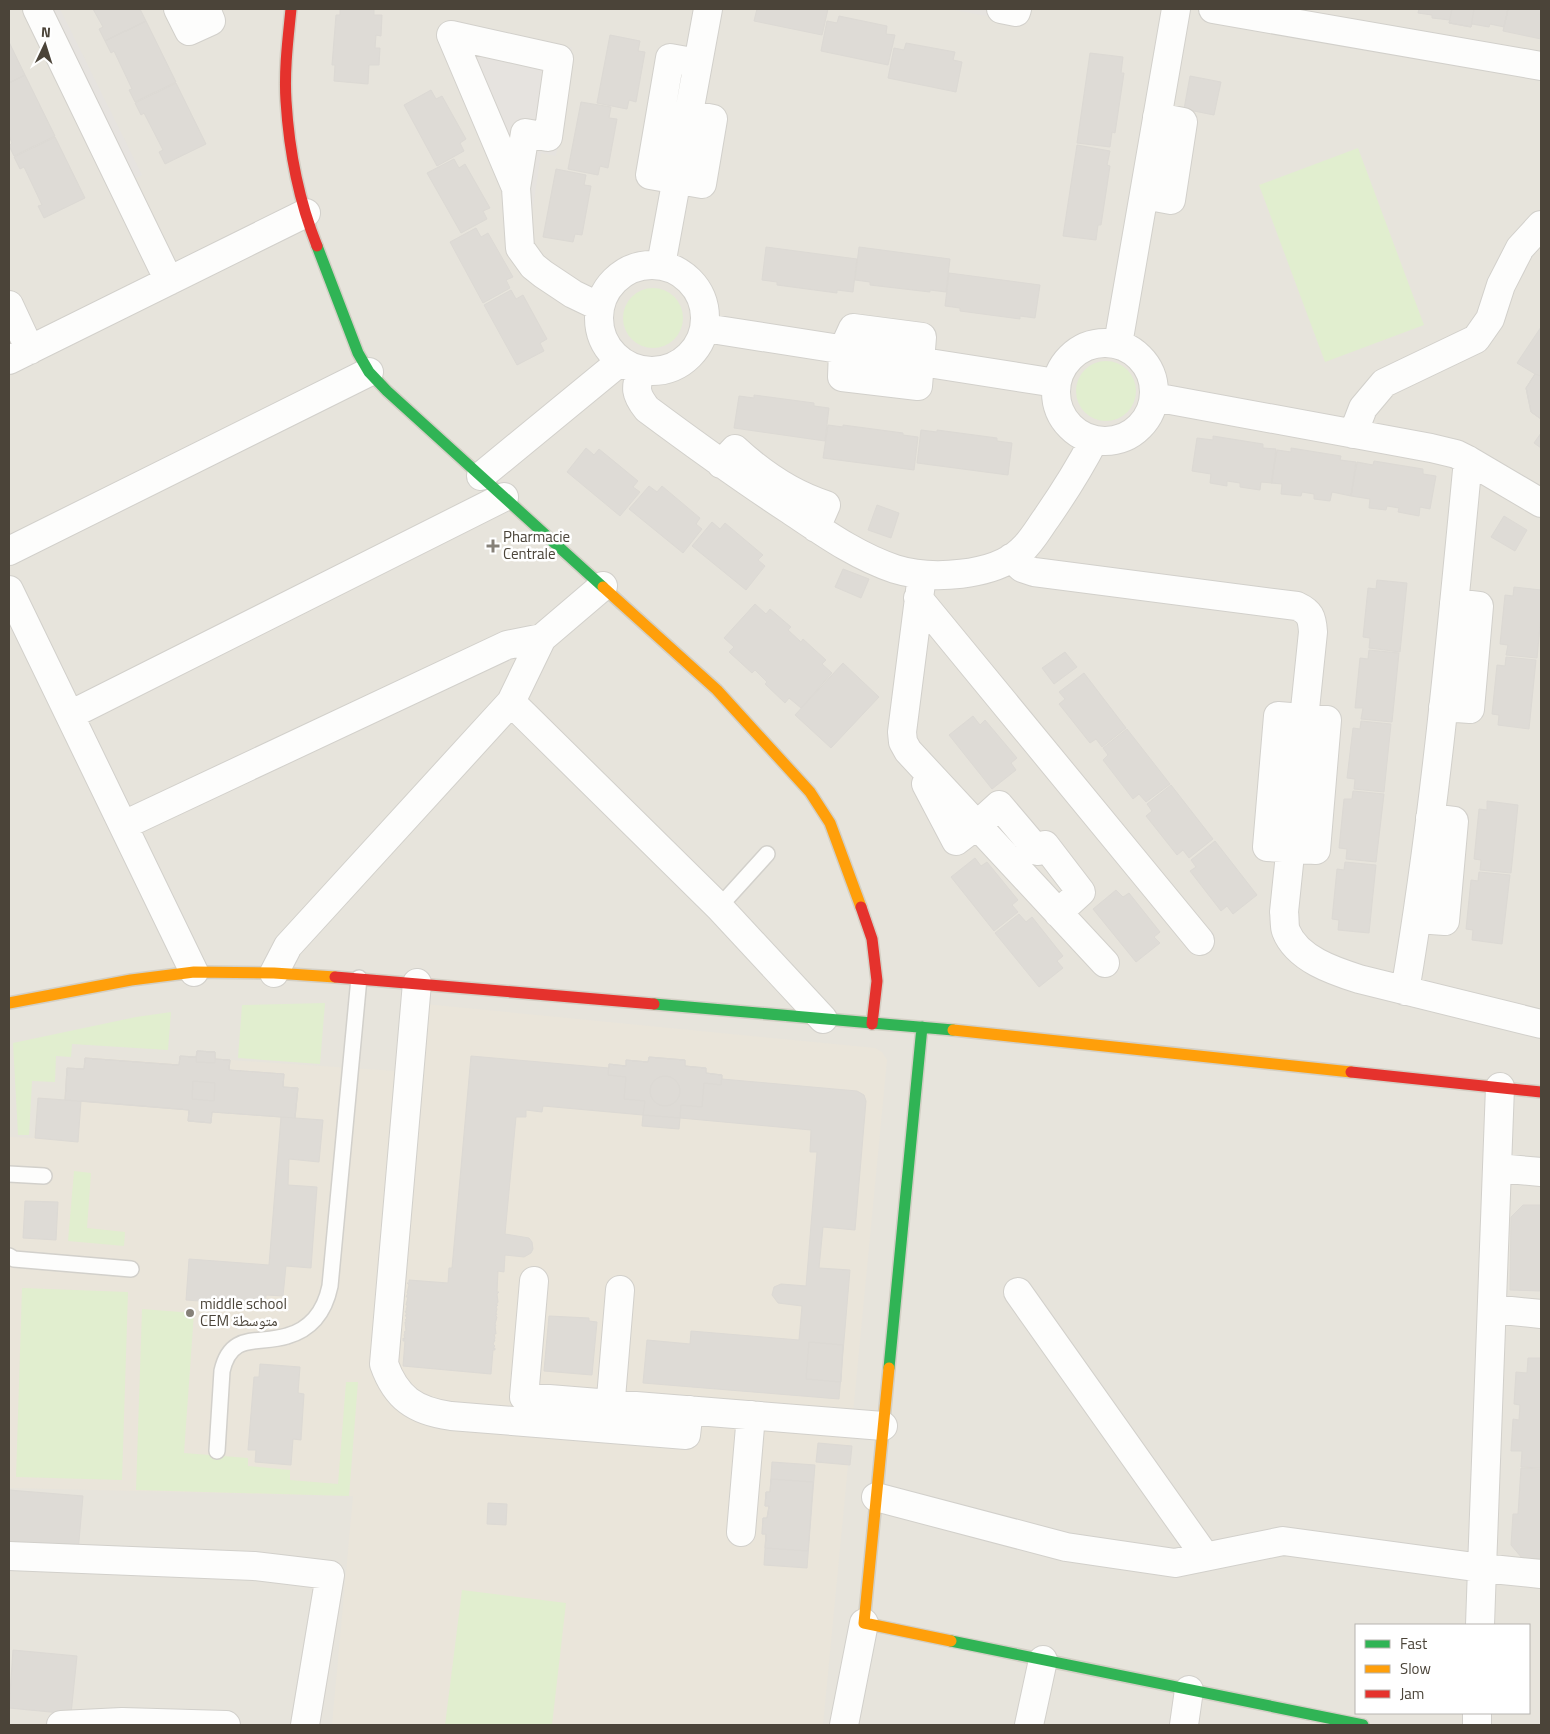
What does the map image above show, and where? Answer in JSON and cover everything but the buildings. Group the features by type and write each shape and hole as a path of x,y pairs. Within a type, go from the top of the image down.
{"street":[{"path":"37,9 169,281"},
{"path":"54,9 134,172 120,179"},
{"path":"178,9 188,32 212,21 206,9"},
{"path":"292,9 287,49 286,100 292,158 308,223 358,353 369,372 387,391 717,690 810,792 830,823 872,939 877,981 872,1024"},
{"path":"698,63 670,58 650,175 702,184 713,119 688,114 698,63 708,9"},
{"path":"1001,9 1016,12 1017,9"},
{"path":"1118,344 1144,195 1171,200 1183,122 1157,117 1176,9"},
{"path":"1213,9 1541,66"},
{"path":"516,188 451,35 559,59 548,137 525,133 516,188 520,248 533,266 543,274 573,294 600,307"},
{"path":"661,265 676,179"},
{"path":"9,305 19,355 306,213"},
{"path":"1352,434 1363,408 1384,383 1476,339 1490,319 1501,285 1520,248 1541,225"},
{"path":"661,265 683,274 694,284 706,313 705,328 696,349 678,364 664,370 648,371 631,365 610,351 602,337 599,322 600,307 609,287 625,272 639,266 661,265"},
{"path":"705,328 1056,383"},
{"path":"1094,344 1118,344 1136,354 1146,364 1153,383 1154,397 1150,411 1137,429 1117,439 1109,441 1094,440 1080,434 1064,419 1057,405 1056,383 1062,368 1078,350 1094,344"},
{"path":"631,365 638,398 647,409 722,464 816,528 852,551 896,569 920,587 1200,941"},
{"path":"481,476 631,365"},
{"path":"9,551 369,372"},
{"path":"1154,397 1456,454 1541,503"},
{"path":"920,587 966,572 988,568 1011,558 1021,550 1035,534 1074,479 1094,440"},
{"path":"1405,991 1417,918 1446,921 1454,821 1430,818 1443,707 1470,710 1479,606 1454,603 1468,460"},
{"path":"70,715 504,497"},
{"path":"1011,558 1022,568 1034,572 1296,606 1306,610 1312,621 1313,632 1304,718"},
{"path":"274,973 288,946 511,702 542,638 602,586"},
{"path":"920,587 902,732 903,742 956,841 999,805 1038,851 1045,845 1082,892 1058,913"},
{"path":"9,590 194,972"},
{"path":"124,825 507,645 542,638"},
{"path":"511,702 719,907 823,1019"},
{"path":"1278,716 1327,720 1316,850 1291,849 1267,846 1278,716"},
{"path":"977,825 1105,963"},
{"path":"1291,849 1284,912 1286,931 1295,946 1336,972 1541,1024"},
{"path":"9,1003 130,980 194,972 274,973 359,978 922,1027 1541,1092"},
{"path":"417,983 384,1364 389,1378 406,1400 416,1407 436,1414 609,1416"},
{"path":"844,1725 864,1623 922,1027"},
{"path":"1480,1624 1500,1087"},
{"path":"1497,1168 1541,1172"},
{"path":"534,1281 524,1397 686,1435 689,1410 883,1426"},
{"path":"609,1416 620,1290"},
{"path":"1018,1292 1205,1556"},
{"path":"1492,1309 1541,1314"},
{"path":"741,1532 751,1415"},
{"path":"876,1497 1066,1547 1175,1563 1283,1541 1482,1568 1541,1574"},
{"path":"9,1556 254,1566 330,1575 305,1725"},
{"path":"864,1623 1363,1725"},
{"path":"1029,1725 1043,1660"},
{"path":"1184,1725 1190,1690"},
{"path":"60,1725 122,1722 226,1725"}],"lane":[{"path":"719,907 767,854"},
{"path":"217,1451 222,1371 225,1360 231,1350 251,1340 286,1337 299,1332 311,1324 327,1300 331,1276 359,978"},
{"path":"9,1174 44,1176"},
{"path":"9,1256 14,1260 131,1269"}],"shaded area":[{"path":"9,9 1541,9 1541,1725 9,1725"},
{"path":"45,9 60,9 142,175 130,181"},
{"path":"950,9 1025,9 1022,23"},
{"path":"444,24 565,48 572,47 556,156 541,153 529,235 438,35 439,27"},
{"path":"404,1002 875,1048 882,1052 887,1060 823,1725 332,1725 353,1496 9,1488 9,1122 10,1137 34,1138 38,1097 64,1100 67,1067 84,1069 85,1057 179,1064 179,1056 196,1057 196,1051 216,1052 216,1058 230,1060 396,1071"}],"green space":[{"path":"1358,148 1424,325 1325,362 1259,185"},
{"path":"653,288 669,293 674,297 678,302 683,318 678,334 674,339 669,343 653,348 637,343 632,339 628,334 623,318 628,302 632,297 637,293"},
{"path":"1106,361 1122,366 1127,370 1131,375 1136,391 1131,407 1127,412 1122,416 1106,421 1090,416 1085,412 1081,407 1076,391 1081,375 1085,370 1090,366"},
{"path":"325,1003 320,1064 238,1058 242,1005"},
{"path":"171,1012 168,1050 72,1044 71,1057 56,1056 55,1082 32,1081 29,1135 18,1135 13,1043 136,1017"},
{"path":"74,1171 91,1173 87,1228 125,1232 124,1246 68,1241"},
{"path":"22,1288 128,1292 122,1480 16,1477"},
{"path":"142,1309 194,1313 184,1453 248,1458 248,1466 290,1470 290,1480 338,1484 346,1382 358,1382 349,1496 136,1490"},
{"path":"462,1590 566,1603 552,1725 445,1725"}],"traffic: fast":[{"path":"317,246 358,353 369,372 387,391 603,587"},
{"path":"654,1004 953,1030"},
{"path":"889,1368 922,1027"},
{"path":"951,1641 1363,1725"}],"traffic: slow":[{"path":"603,587 717,690 810,792 830,823 861,907"},
{"path":"9,1003 131,980 194,972 274,973 335,977"},
{"path":"953,1030 1351,1072"},
{"path":"889,1368 864,1623 951,1641"}],"traffic: jam":[{"path":"291,9 286,78 287,119 292,157 300,193 317,246"},
{"path":"861,907 872,939 877,981 872,1024"},
{"path":"335,977 654,1004"},
{"path":"1351,1072 1541,1092"}],"place":[{"name":"Pharmacie Centrale","path":"493,546"},
{"name":"middle school CEM متوسطة","path":"190,1313"}]}
